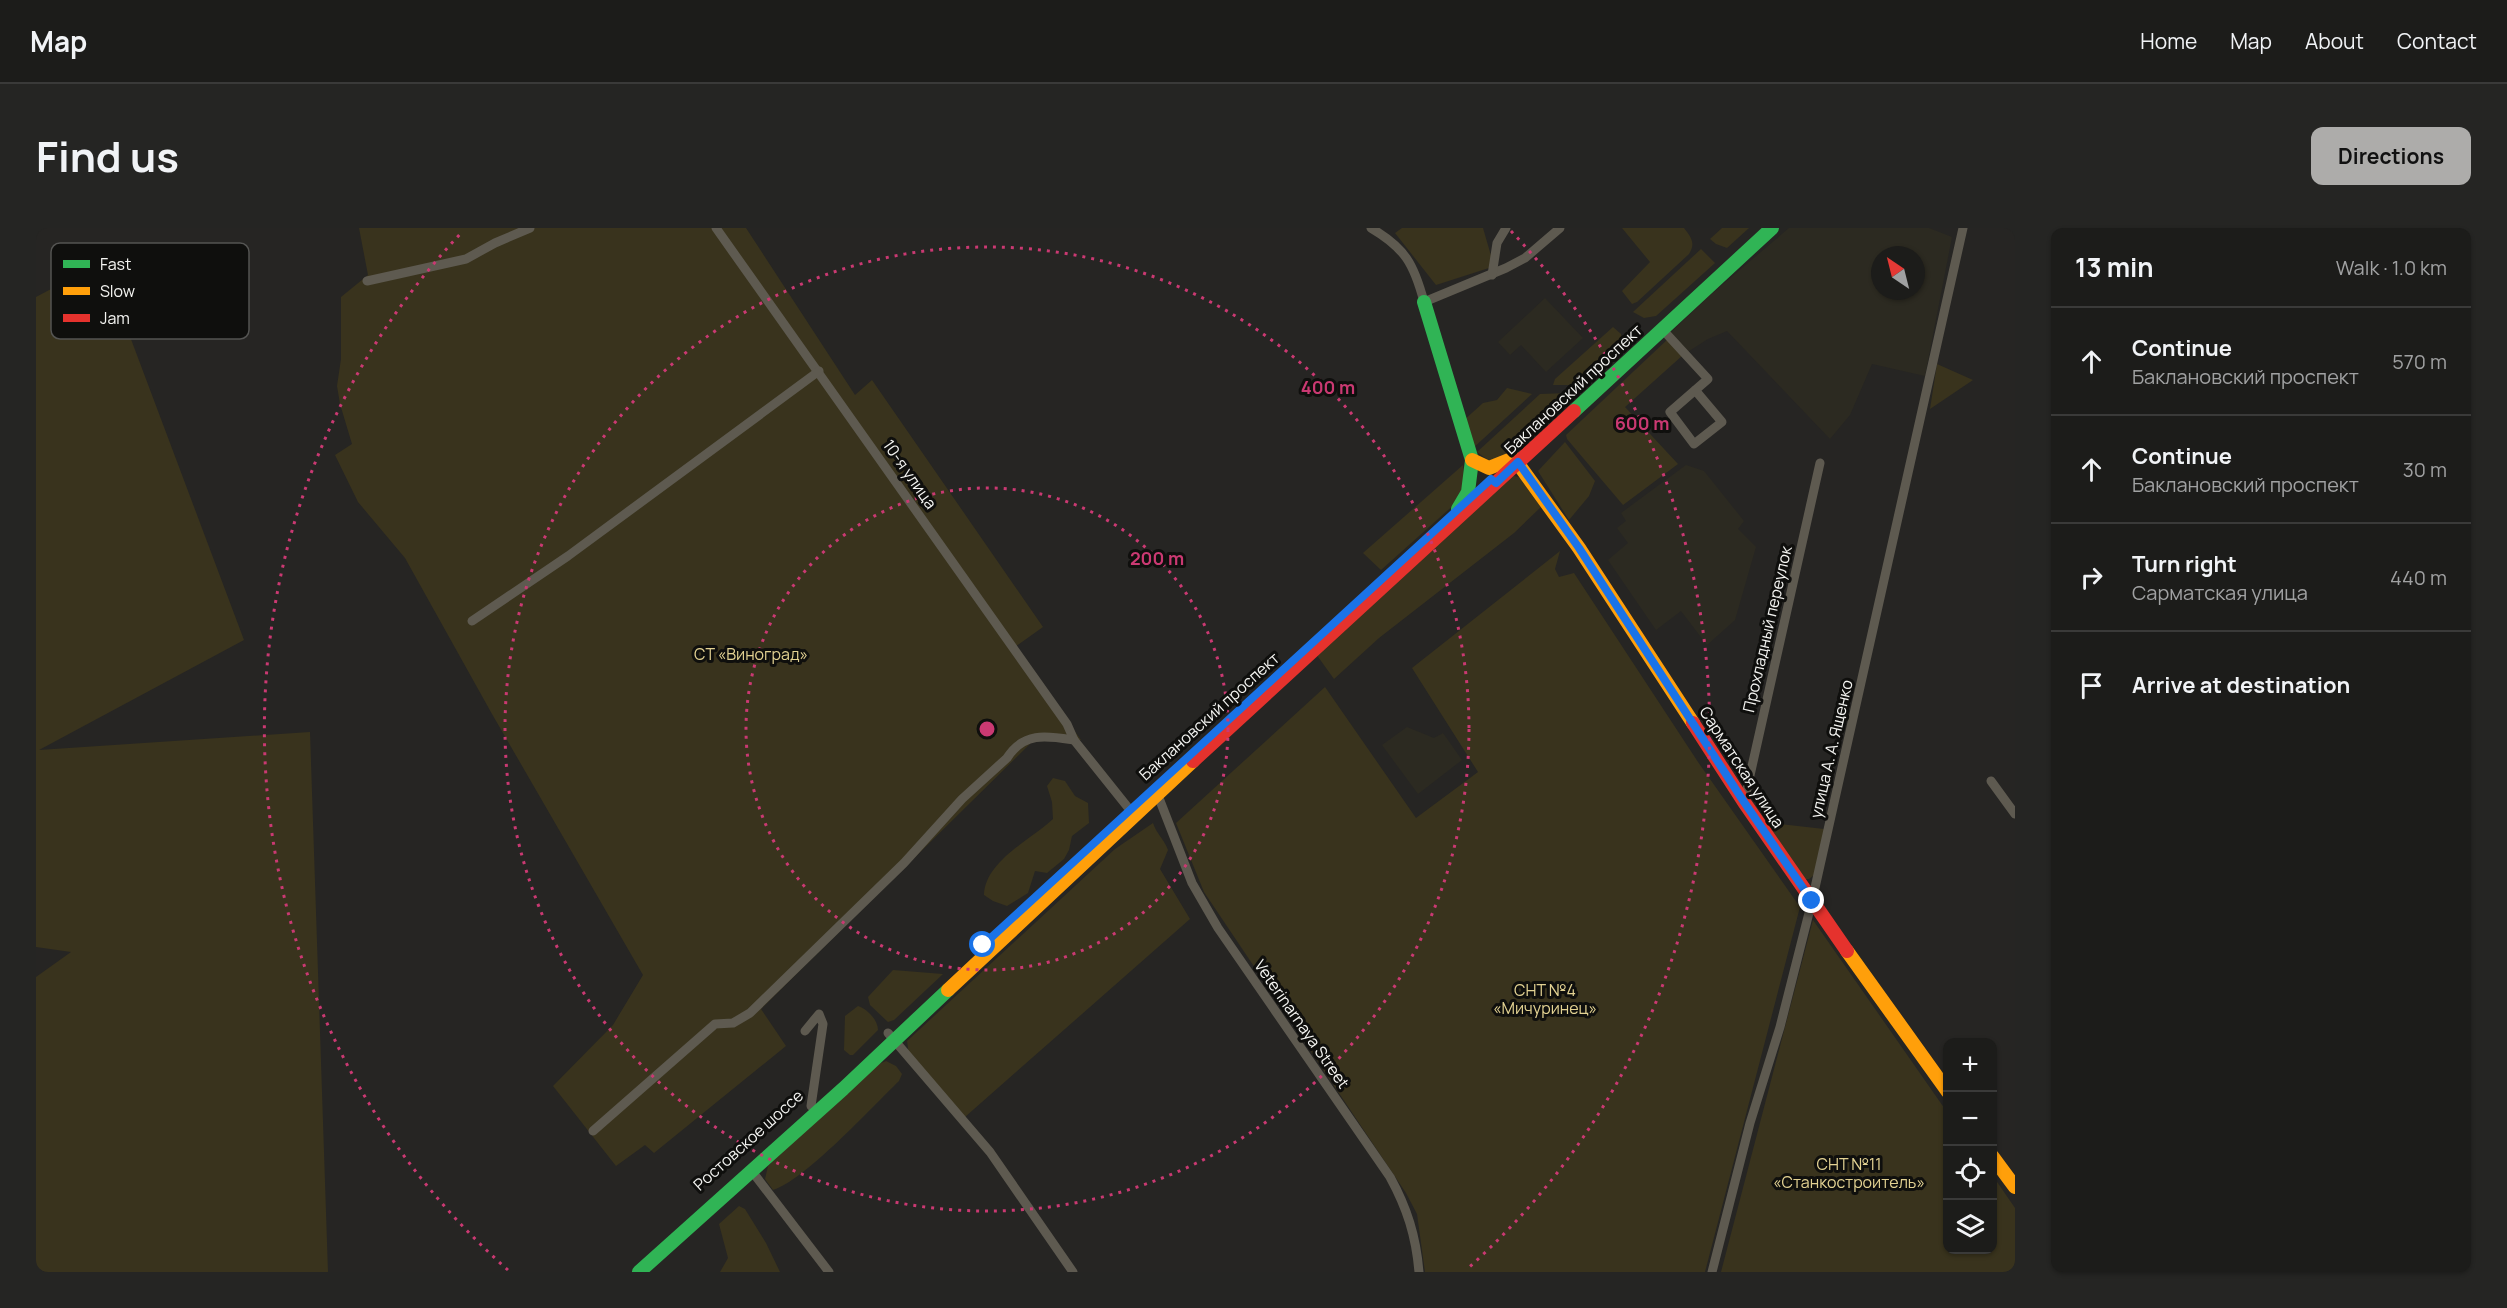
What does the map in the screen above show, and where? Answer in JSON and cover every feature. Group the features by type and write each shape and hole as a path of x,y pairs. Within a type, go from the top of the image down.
{"main road":[{"name":"Баклановский проспект","path":"1516,460 1762,228"},
{"name":"Баклановский проспект","path":"891,1036 1130,810 1227,732 1493,481 1663,330 1772,228"},
{"path":"1424,302 1472,460 1468,492 1458,509"},
{"path":"1472,460 1489,468 1516,460"},
{"path":"1472,460 1493,481"},
{"name":"Сарматская улица","path":"1516,460 1585,557 1744,802 1943,1086"},
{"name":"Баклановский проспект","path":"891,1036 1458,509 1493,481"},
{"name":"Ростовское шоссе","path":"629,1272 891,1036"},
{"name":"Ростовское шоссе","path":"639,1272 843,1089 891,1036"},
{"path":"1997,1163 2015,1187"}],"street":[{"path":"366,281 466,259 530,228"},
{"name":"10-я улица","path":"716,228 1067,724 1074,740 1130,810"},
{"path":"1371,228 1402,251 1416,273 1424,302 1492,275 1525,258 1560,228"},
{"path":"1492,275 1497,243 1506,228"},
{"name":"улица А. А. Ященко","path":"1712,1272 1750,1123 1780,1028 1812,901 1963,228"},
{"path":"1663,330 1708,379 1695,390 1670,412 1694,444 1722,422 1695,390"},
{"path":"472,621 568,556 819,371"},
{"name":"Прохладный переулок","path":"1744,802 1820,463"},
{"path":"593,1131 715,1024 733,1023 750,1013 904,863 962,799 1008,758 1012,750 1036,735 1074,740"},
{"path":"1990,781 2015,814"},
{"name":"Veterinarnaya Street","path":"1157,789 1192,883 1213,921 1390,1177 1402,1200 1416,1241 1419,1272"},
{"path":"805,1031 819,1014 823,1024 811,1107"},
{"path":"891,1036 990,1152 1073,1272"},
{"path":"752,1170 829,1272"}],"shaded area":[{"path":"1789,228 1929,228 1952,237 1925,376 1872,364 1850,415 1830,439 1727,331 1708,339 1683,355 1668,335 1708,297"},
{"path":"1545,298 1583,338 1546,372 1521,345 1510,355 1498,342"},
{"path":"1686,465 1704,471 1744,521 1738,529 1756,547 1735,620 1707,645 1681,611 1656,630 1608,560 1628,543 1617,528 1626,521 1621,513"},
{"path":"1407,727 1434,738 1443,733 1462,760 1418,794 1382,745"}],"green space":[{"name":"СТ «Виноград»","path":"359,228 746,228 855,395 872,380 1043,627 1015,647 1081,740 1065,742 1037,737 761,1009 786,1046 654,1153 645,1145 616,1166 553,1086 613,1025 643,975 405,558 358,502 335,455 352,444 337,386 341,359 341,297 368,275"},
{"path":"1402,228 1483,228 1492,259 1489,268 1436,285 1395,233"},
{"path":"1622,228 1684,228 1691,237 1692,243 1689,254 1632,304 1622,291 1650,262"},
{"path":"1722,228 1749,228 1727,248 1710,239"},
{"path":"1701,249 1715,263 1656,316 1644,318 1633,312"},
{"path":"51,289 51,339 131,339 244,640 39,750 310,732 328,1272 36,1272 36,977 71,952 36,947 36,297"},
{"path":"1613,327 1621,334 1624,349 1588,380 1576,385 1553,385 1555,379"},
{"path":"1668,339 1683,355 1625,407 1678,464 1623,505 1566,435"},
{"path":"1937,364 1973,380 1930,409"},
{"path":"1507,388 1532,394 1471,450 1463,421 1483,403 1497,400"},
{"path":"1569,393 1570,397 1499,462 1491,462 1477,452 1540,394"},
{"path":"1565,442 1595,481 1589,496 1569,520 1538,471"},
{"path":"1463,465 1465,488 1457,502 1381,570 1363,553"},
{"path":"1510,475 1522,478 1541,507 1514,533 1379,638 1334,679 1316,654"},
{"name":"СНТ №4 «Мичуринец»","path":"1560,551 1555,569 1559,577 1574,573 1698,762 1800,907 1705,1272 1425,1272 1417,1214 1406,1193 1204,892 1176,823 1325,687 1416,818 1478,772 1412,668"},
{"path":"1053,778 1065,781 1075,796 1088,803 1089,823 1072,836 1064,859 1047,873 1035,871 1028,893 1007,906 993,901 984,895 986,883 992,872 1011,852 1053,819 1052,802 1047,786"},
{"path":"1764,822 1824,829 1814,875 1809,879 1804,879"},
{"path":"1153,823 1168,850 1160,869 1190,919 965,1117 909,1055 907,1041 1115,849"},
{"name":"СНТ №11 «Станкостроитель»","path":"1813,920 1943,1106 1943,1254 1997,1254 1997,1182 2015,1208 2015,1272 1721,1272"},
{"path":"893,970 943,974 894,1020 888,1022 870,1005 868,997"},
{"path":"858,1006 871,1015 878,1030 853,1055 850,1055 844,1050 845,1016"},
{"path":"886,1061 896,1066 902,1074 899,1081 802,1173 773,1190 765,1179 768,1166 872,1067"},
{"path":"739,1206 745,1209 766,1243 780,1272 720,1272 728,1258 719,1224"}],"traffic: fast":[{"path":"1574,411 1772,228"},
{"path":"1424,302 1472,460 1468,492 1458,509"},
{"path":"639,1272 843,1089 948,990"}],"traffic: slow":[{"path":"1472,460 1489,468 1514,458 1579,548 1693,723"},
{"path":"948,990 1193,761"},
{"path":"1847,951 1943,1085"},
{"path":"1997,1163 2015,1187"}],"traffic: jam":[{"path":"1193,761 1574,411"},
{"path":"1693,723 1744,802 1847,951"}],"route":[{"path":"983,945 1491,479 1496,483 1518,462 1579,548 1744,802 1812,901"}]}
